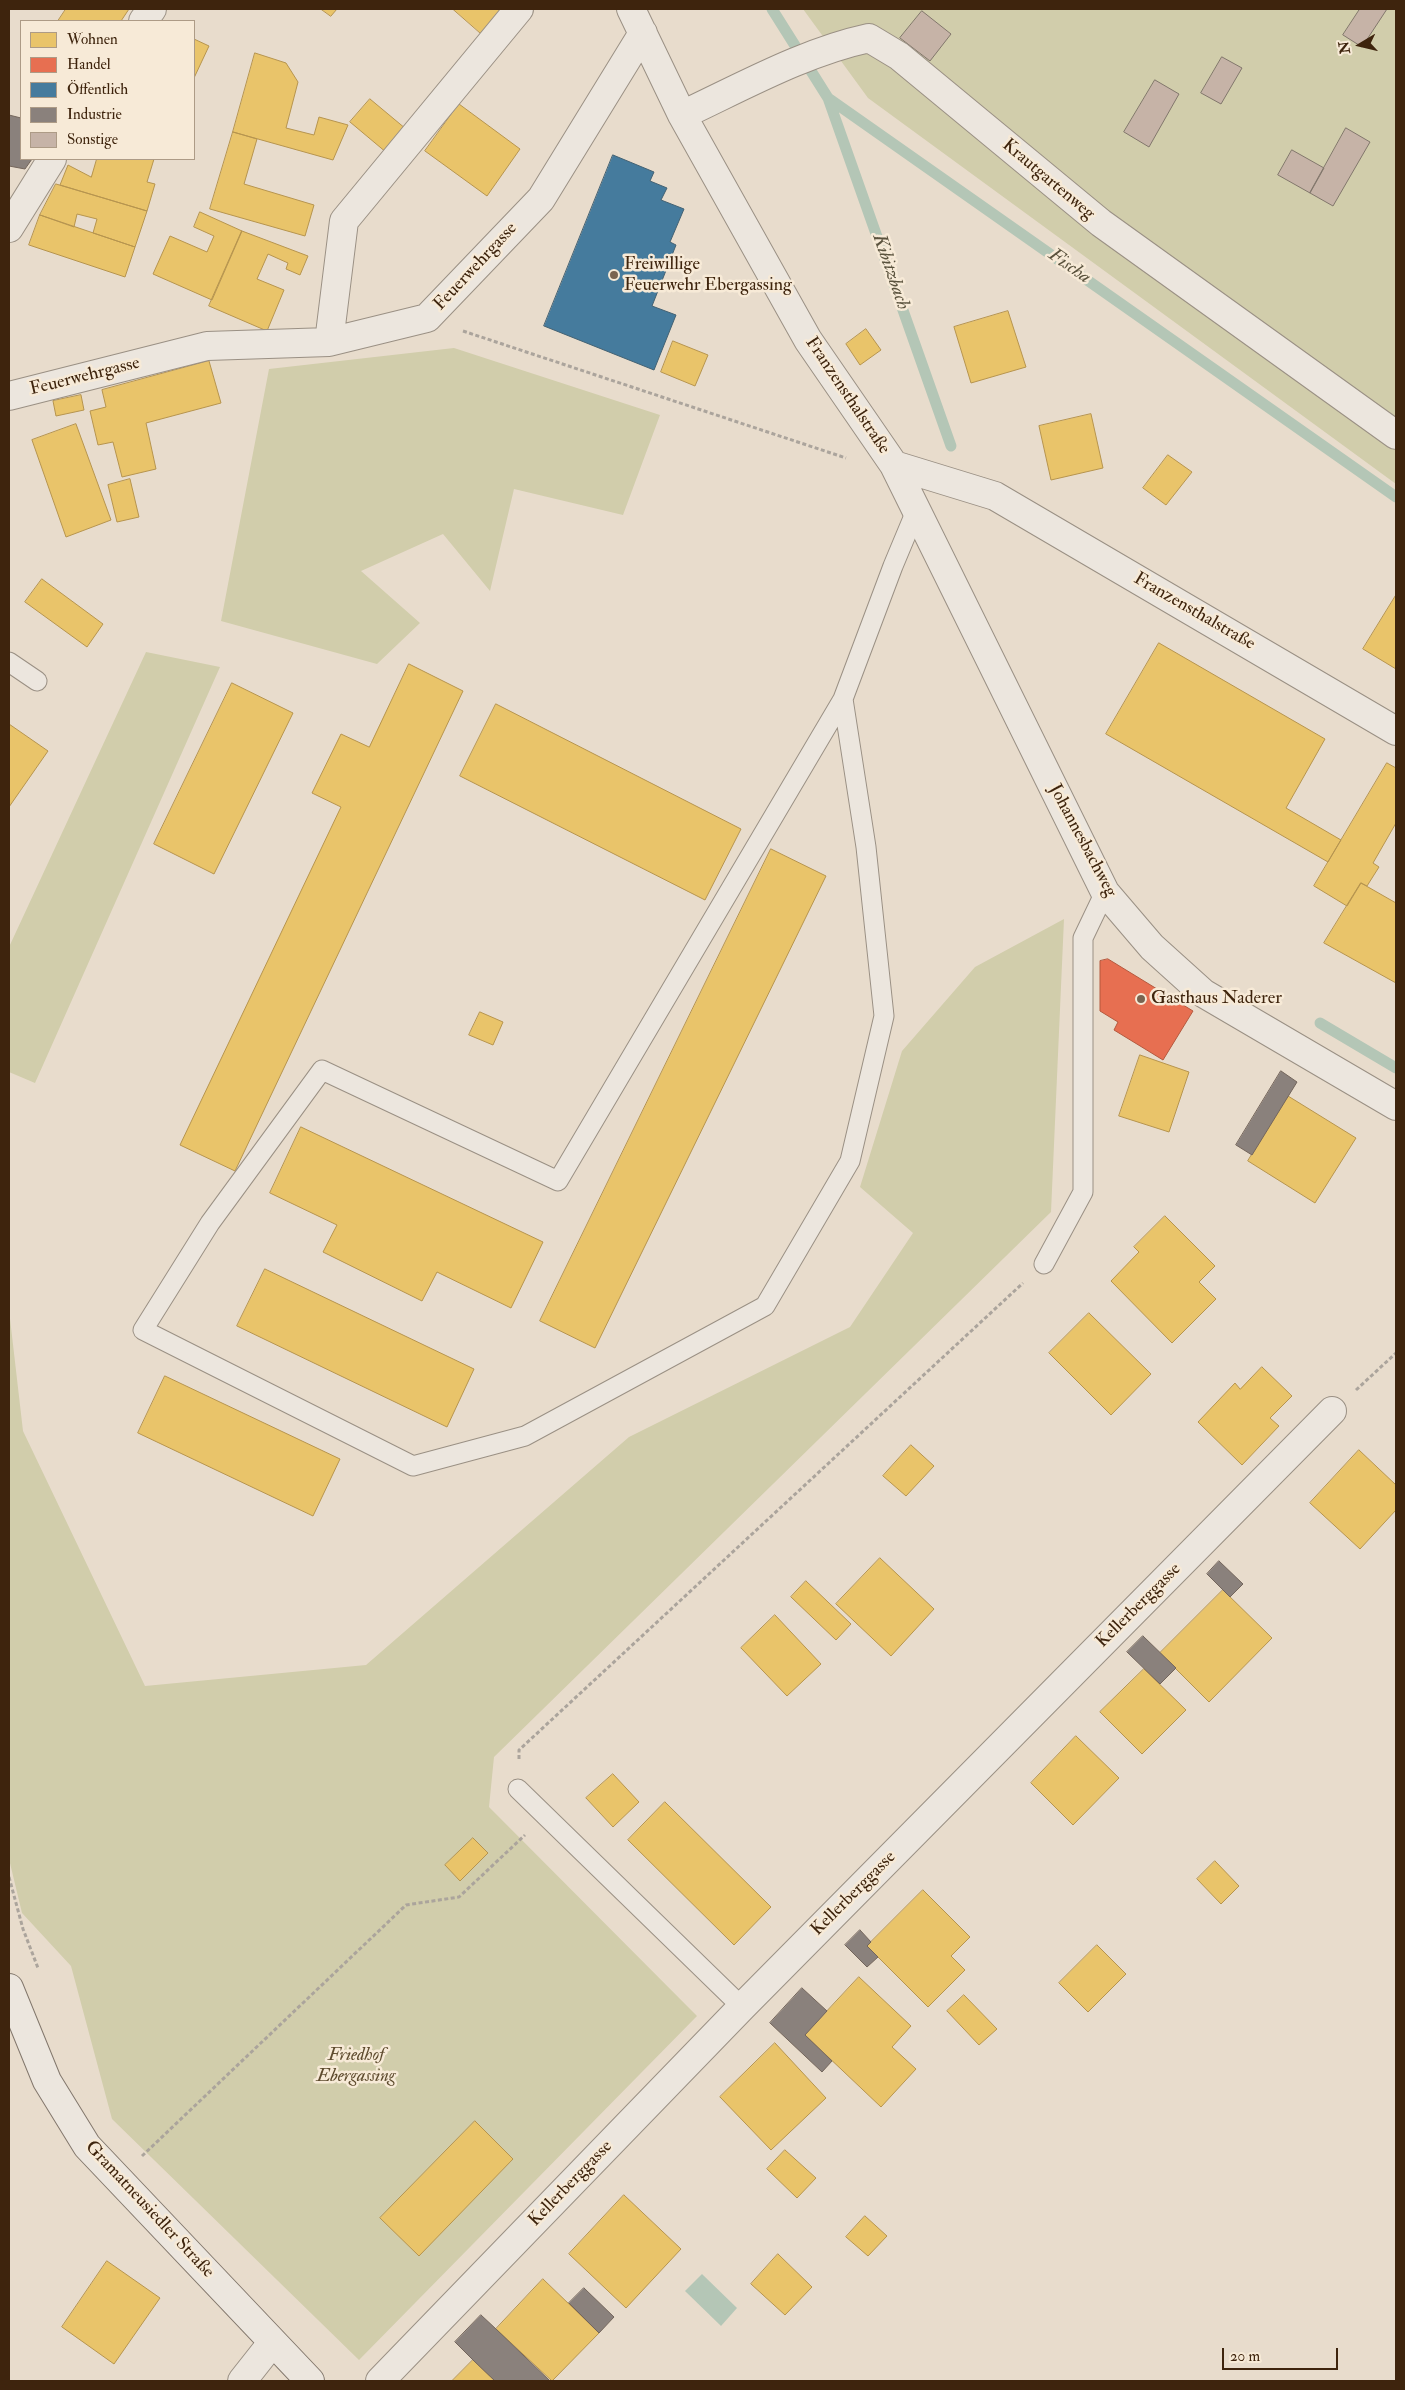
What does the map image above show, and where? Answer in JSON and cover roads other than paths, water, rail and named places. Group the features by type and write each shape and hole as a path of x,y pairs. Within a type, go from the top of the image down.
{"street":[{"path":"144,20 152,9"},
{"path":"328,342 344,221 519,9"},
{"name":"Franzensthalstraße","path":"631,9 682,115 808,340 894,465 995,496 1396,731"},
{"name":"Feuerwehrgasse","path":"9,396 207,346 328,342 427,318 540,199 644,33"},
{"name":"Krautgartenweg","path":"682,115 784,68 846,43 869,38 899,56 1101,223 1394,430"},
{"path":"9,228 51,160"},
{"name":"Johannesbachweg","path":"894,465 1105,892 1152,948 1203,993 1396,1106"},
{"name":"Kellerberggasse","path":"380,2381 742,2007 1332,1411"},
{"name":"Gramatneusiedler Straße","path":"9,1988 47,2081 87,2146 310,2381"},
{"path":"242,2381 272,2343"}],"lane":[{"path":"843,699 866,847 884,1016 850,1162 765,1306 524,1436 412,1466 143,1330 210,1224 322,1070 558,1181 843,699 893,566 916,511"},
{"path":"9,662 37,681"},
{"path":"1044,1264 1082,1192 1083,938 1105,892"},
{"path":"518,1789 742,2007"}],"waterway":[{"name":"Fischa","path":"772,9 828,98 1396,497"},
{"name":"Kibitzbach","path":"828,98 951,446"},
{"name":"Kibitzbach","path":"1320,1023 1396,1068"}],"place":[{"name":"Freiwillige Feuerwehr Ebergassing","path":"614,275"},
{"name":"Gasthaus Naderer","path":"1141,999"}],"park label":[{"name":"Friedhof Ebergassing","path":"356,2066"}]}
